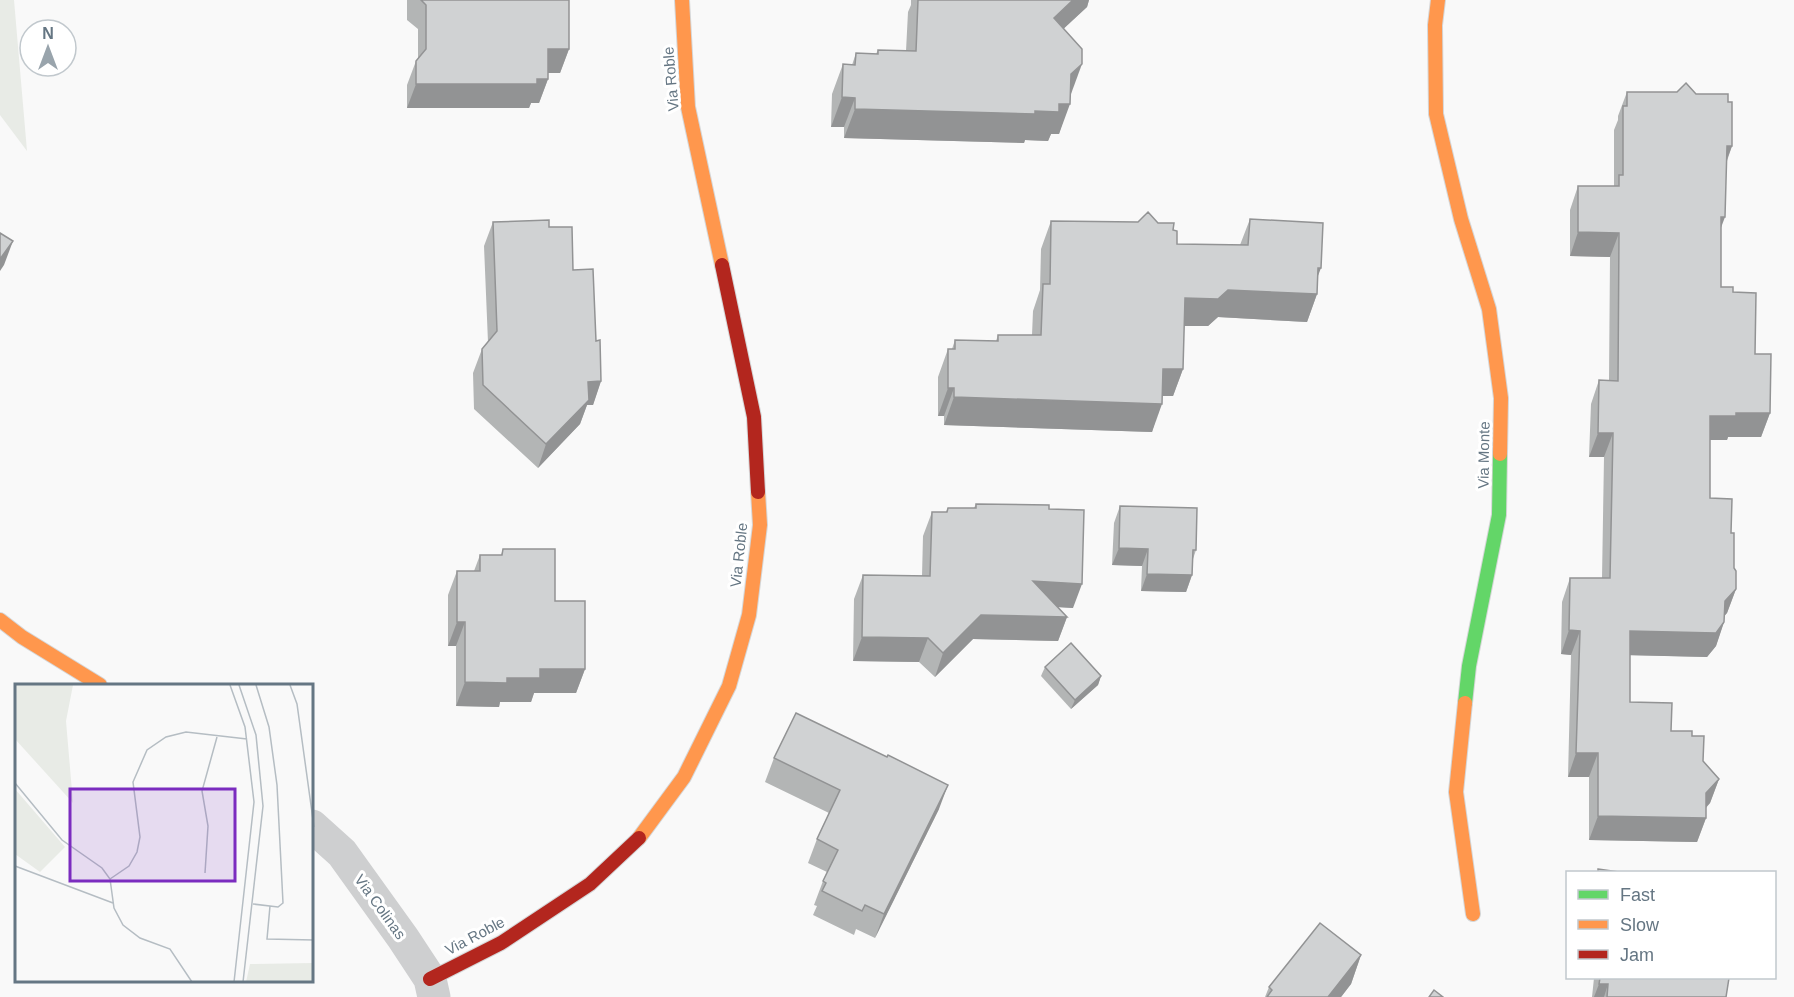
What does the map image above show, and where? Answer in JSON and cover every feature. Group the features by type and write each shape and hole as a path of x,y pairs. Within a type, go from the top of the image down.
{"street":[{"name":"Via Roble","path":"432,988 590,884 642,835 684,777 729,686 749,615 760,525 754,417 688,107 682,0"},
{"name":"Via Monte","path":"1438,0 1435,25 1436,114 1461,219 1489,309 1501,398 1499,515 1469,666 1456,792 1473,914"},
{"path":"0,620 21,637 98,684"},
{"name":"Via Colinas","path":"314,828 342,853 403,938 432,988"}],"shaded area":[{"path":"0,0 14,0 18,78 21,78 27,151 0,115"}],"building":[{"path":"421,0 569,0 569,49 548,49 548,79 537,79 537,84 416,84 416,61 426,49 426,5"},
{"path":"918,0 1073,0 1054,18 1082,49 1082,64 1071,74 1070,104 1059,104 1059,112 1035,111 1035,114 855,109 855,98 842,97 843,64 855,65 856,53 878,54 878,50 916,51"},
{"path":"1686,83 1696,94 1728,94 1728,102 1732,102 1732,146 1727,146 1725,217 1721,217 1721,287 1733,287 1733,292 1756,293 1755,354 1771,354 1770,413 1710,416 1710,498 1732,499 1731,533 1734,533 1736,589 1725,601 1724,622 1716,633 1630,631 1630,702 1672,703 1671,731 1692,731 1692,736 1704,736 1703,761 1719,779 1706,793 1706,818 1598,816 1598,753 1576,753 1580,631 1569,630 1570,578 1610,578 1613,433 1598,433 1599,380 1618,381 1619,233 1578,232 1578,186 1619,186 1619,175 1623,175 1623,106 1627,106 1627,92 1677,92"},
{"path":"1148,212 1158,223 1174,223 1173,230 1177,231 1177,244 1248,245 1250,219 1323,223 1317,294 1228,290 1218,299 1185,298 1183,369 1163,369 1162,404 954,397 954,388 948,388 948,349 955,349 955,340 998,341 998,335 1041,335 1043,284 1050,284 1051,221 1138,222"},
{"path":"549,220 549,227 572,227 573,270 593,269 596,341 600,340 601,381 588,382 589,400 546,444 483,385 482,349 497,331 493,222"},
{"path":"0,233 13,241 0,259"},
{"path":"976,504 1049,505 1049,509 1084,510 1082,584 1033,581 1067,617 981,615 943,653 928,638 862,637 863,575 930,576 932,512 947,512 948,508 976,508"},
{"path":"1120,506 1197,508 1196,550 1193,550 1192,575 1147,574 1148,549 1119,548"},
{"path":"503,549 555,549 555,601 585,601 585,669 540,669 540,678 507,678 507,683 465,682 465,622 457,622 457,571 480,571 480,555 502,555"},
{"path":"1071,643 1101,676 1075,700 1045,667"},
{"path":"796,713 948,785 884,914 865,905 862,911 822,891 826,883 823,881 838,850 817,839 840,790 774,758"},
{"path":"1320,923 1361,955 1328,997 1267,997 1272,990 1269,987"},
{"path":"1600,979 1729,979 1726,997 1607,997 1608,984 1599,984"},
{"path":"1434,990 1443,997 1429,997"}],"traffic: fast":[{"path":"1465,703 1469,666 1499,515 1500,454"}],"traffic: slow":[{"path":"682,0 688,107 722,265"},
{"path":"1438,0 1435,25 1436,114 1461,219 1489,309 1501,398 1500,454"},
{"path":"639,838 684,777 729,686 749,615 760,525 758,492"},
{"path":"0,620 22,637 98,684"},
{"path":"1465,703 1456,792 1473,914"}],"traffic: jam":[{"path":"722,265 754,417 758,492"},
{"path":"430,979 501,943 590,884 639,838"}]}
